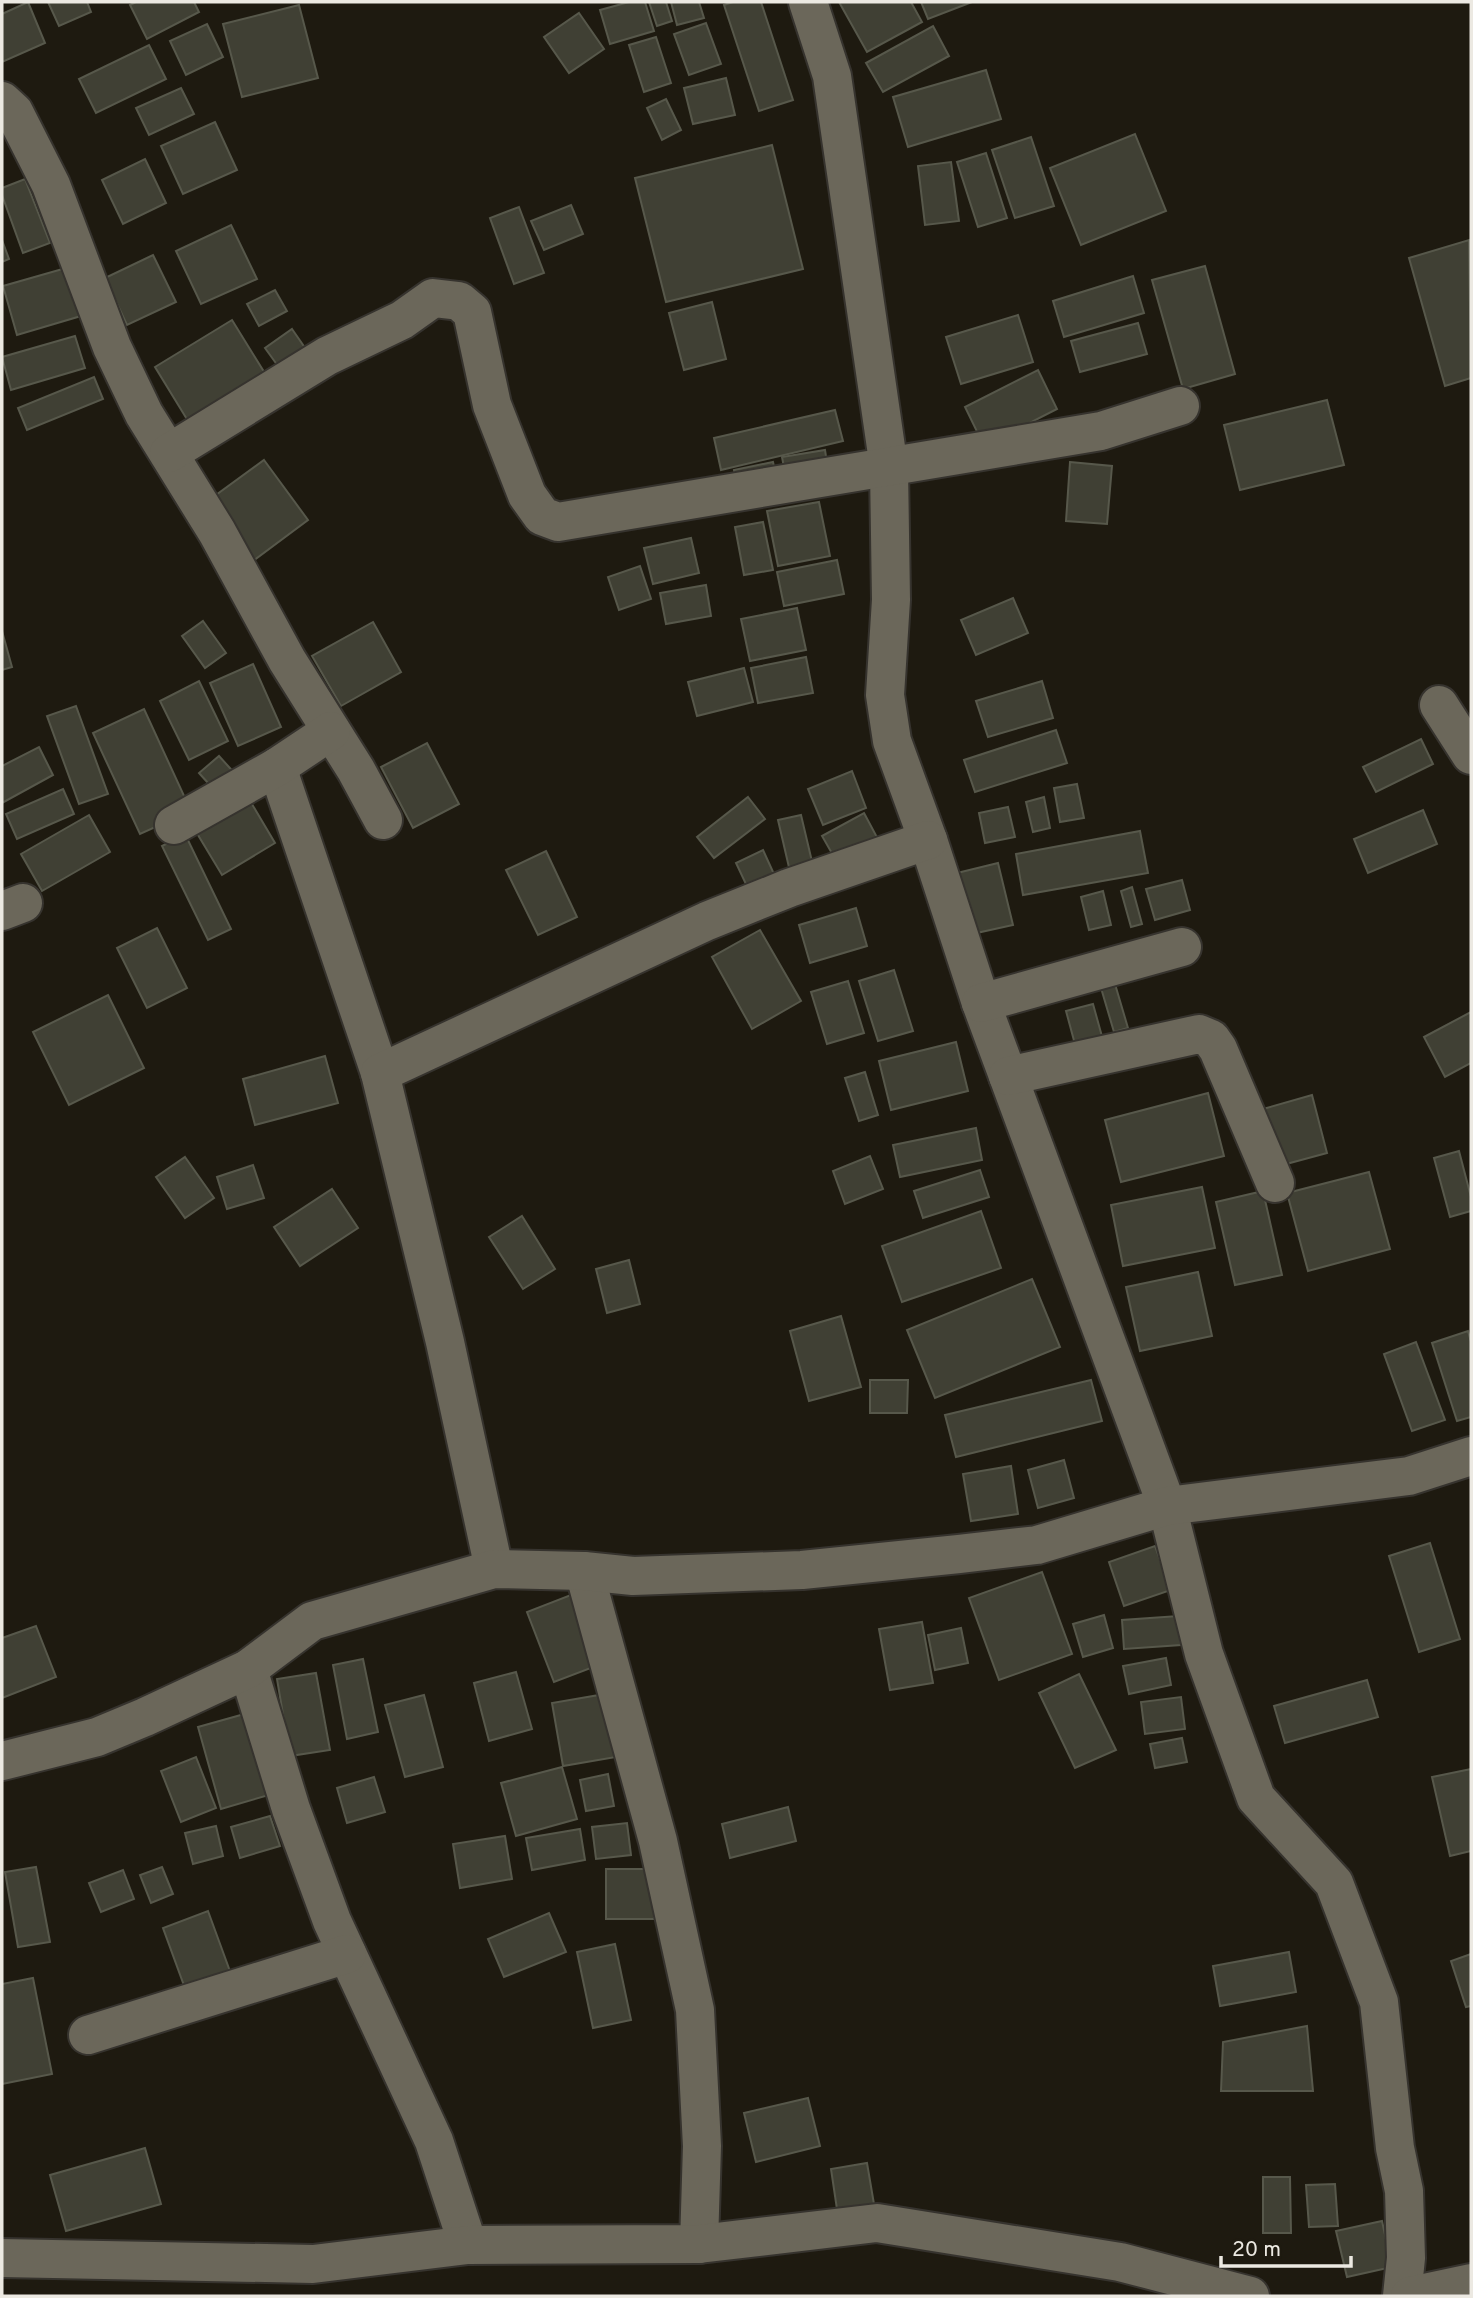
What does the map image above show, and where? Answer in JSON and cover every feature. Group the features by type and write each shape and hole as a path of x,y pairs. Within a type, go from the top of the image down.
{"street":[{"path":"808,2 832,76 888,468 891,600 885,695 892,741 1007,1076 1167,1506 1203,1654 1256,1798 1334,1883 1379,2001 1395,2148 1404,2191 1406,2258 1402,2296"},
{"path":"2,101 14,112 24,129 51,185 112,346 145,414 218,532 287,660 383,820"},
{"path":"169,453 327,356 402,320 433,298 459,301 472,312 492,405 527,495 542,516 558,522 1101,431 1180,406"},
{"path":"1439,705 1471,755"},
{"path":"174,825 277,767 331,731"},
{"path":"277,767 380,1073 445,1342 494,1569"},
{"path":"380,1073 706,921 789,888 928,840"},
{"path":"981,1003 1182,947"},
{"path":"1007,1076 1199,1034 1210,1039 1218,1049 1275,1183"},
{"path":"2,1761 97,1737 248,1669 312,1621 494,1569 584,1571 633,1576 802,1570 1037,1545 1167,1506 1409,1476 1471,1456"},
{"path":"584,1571 658,1841 695,2010 702,2146 699,2244"},
{"path":"248,1669 291,1809 332,1921 434,2141 468,2245"},
{"path":"88,2035 347,1954"},
{"path":"2,2258 313,2264 468,2245 699,2244 877,2223 1120,2262 1250,2296"},
{"path":"1410,2296 1471,2283"}],"building":[{"path":"28,2 45,43 2,62 2,14"},
{"path":"48,2 87,2 91,12 59,26"},
{"path":"136,2 194,2 199,12 147,39 130,5"},
{"path":"629,2 645,2 654,31 610,44 600,10"},
{"path":"649,2 666,2 672,21 657,26"},
{"path":"671,2 699,2 704,18 677,25"},
{"path":"733,2 761,2 793,100 759,111 724,5"},
{"path":"839,2 911,2 922,22 867,52"},
{"path":"921,2 972,2 928,19"},
{"path":"299,5 318,78 242,97 223,24"},
{"path":"579,13 604,49 569,73 544,37"},
{"path":"706,23 721,64 689,75 674,34"},
{"path":"207,24 223,57 186,75 170,41"},
{"path":"933,26 949,56 883,92 866,63"},
{"path":"656,37 671,83 644,92 629,45"},
{"path":"149,45 166,79 96,113 79,79"},
{"path":"986,70 1001,119 908,147 893,97"},
{"path":"726,78 735,115 693,124 684,88"},
{"path":"181,88 194,114 149,135 136,108"},
{"path":"666,99 681,130 662,140 647,108"},
{"path":"215,122 237,170 183,194 161,146"},
{"path":"1135,134 1166,211 1081,245 1050,168"},
{"path":"1031,137 1054,206 1015,218 992,150"},
{"path":"772,145 803,269 666,302 635,178"},
{"path":"986,153 1007,218 978,227 957,162"},
{"path":"145,159 166,203 123,224 102,180"},
{"path":"951,162 959,221 925,225 918,166"},
{"path":"25,179 50,243 23,253 2,195 2,188"},
{"path":"571,205 583,234 544,250 531,221"},
{"path":"519,207 544,273 514,284 490,218"},
{"path":"231,225 257,279 201,304 176,251"},
{"path":"2,240 9,259 2,262"},
{"path":"1469,240 1471,378 1445,386 1409,258"},
{"path":"153,255 176,302 127,325 105,278"},
{"path":"1205,266 1235,374 1183,389 1152,280"},
{"path":"66,268 81,316 17,335 3,286"},
{"path":"1133,276 1144,313 1064,337 1053,301"},
{"path":"275,290 287,311 259,326 247,304"},
{"path":"712,302 726,359 684,370 669,313"},
{"path":"1018,315 1033,362 961,384 946,337"},
{"path":"232,320 266,375 188,421 155,367"},
{"path":"1138,323 1147,354 1080,372 1071,341"},
{"path":"292,329 310,355 283,373 265,348"},
{"path":"75,336 85,368 11,390 2,357"},
{"path":"1038,370 1057,409 984,446 965,407"},
{"path":"94,377 103,399 27,430 18,408"},
{"path":"1327,400 1344,465 1240,490 1224,425"},
{"path":"835,410 843,441 721,470 714,438"},
{"path":"825,450 829,476 787,483 782,457"},
{"path":"264,460 308,520 249,564 205,503"},
{"path":"773,462 778,484 738,491 734,470"},
{"path":"1070,462 1112,466 1107,524 1066,521"},
{"path":"819,502 830,556 778,566 767,511"},
{"path":"763,522 773,570 744,575 735,527"},
{"path":"691,538 699,573 653,584 644,548"},
{"path":"837,560 844,594 784,606 777,572"},
{"path":"640,566 651,599 619,610 608,577"},
{"path":"706,585 711,616 666,624 660,593"},
{"path":"1013,598 1028,633 976,655 961,620"},
{"path":"797,608 806,650 750,661 741,619"},
{"path":"203,621 226,653 205,668 182,636"},
{"path":"373,622 401,672 341,706 312,656"},
{"path":"2,631 12,667 2,670"},
{"path":"806,657 813,693 758,703 751,668"},
{"path":"253,664 281,727 238,746 210,683"},
{"path":"744,668 753,702 697,716 688,682"},
{"path":"199,681 228,741 189,760 160,701"},
{"path":"1042,681 1053,718 988,737 976,701"},
{"path":"76,706 108,794 79,804 47,716"},
{"path":"144,709 191,811 140,834 93,733"},
{"path":"1056,730 1067,763 975,792 964,760"},
{"path":"1421,739 1433,764 1376,792 1363,767"},
{"path":"427,743 459,804 413,828 381,767"},
{"path":"39,747 53,775 2,803 2,766"},
{"path":"219,756 238,777 218,794 199,773"},
{"path":"852,771 866,808 823,825 808,789"},
{"path":"1077,784 1084,818 1060,822 1054,788"},
{"path":"63,789 74,814 17,839 6,814"},
{"path":"246,794 275,843 222,875 192,825"},
{"path":"748,797 765,819 714,858 697,837"},
{"path":"1044,797 1050,828 1033,832 1026,802"},
{"path":"1008,807 1015,837 985,843 979,813"},
{"path":"1423,810 1437,844 1368,873 1354,839"},
{"path":"864,813 879,841 838,864 822,836"},
{"path":"89,815 110,852 42,891 21,854"},
{"path":"801,815 814,870 791,876 778,820"},
{"path":"1140,831 1148,873 1023,895 1016,854"},
{"path":"185,834 231,929 208,940 162,846"},
{"path":"763,850 779,885 752,897 736,863"},
{"path":"546,851 577,917 538,935 506,870"},
{"path":"998,863 1013,925 972,934 957,873"},
{"path":"1182,880 1190,910 1155,920 1146,889"},
{"path":"1132,887 1142,924 1131,927 1121,891"},
{"path":"1103,891 1111,925 1089,930 1081,897"},
{"path":"856,908 867,946 810,963 799,925"},
{"path":"157,928 187,988 147,1008 117,948"},
{"path":"760,930 801,1001 752,1029 712,957"},
{"path":"894,970 913,1031 878,1041 859,981"},
{"path":"848,981 864,1033 827,1044 811,992"},
{"path":"1115,984 1128,1028 1114,1032 1101,988"},
{"path":"108,995 144,1068 69,1105 33,1032"},
{"path":"1093,1004 1103,1040 1076,1048 1066,1011"},
{"path":"1471,1012 1471,1063 1445,1077 1424,1037"},
{"path":"956,1042 968,1091 891,1110 879,1061"},
{"path":"325,1056 338,1103 255,1125 243,1079"},
{"path":"865,1072 878,1115 859,1121 845,1078"},
{"path":"1208,1093 1224,1156 1121,1182 1105,1120"},
{"path":"1312,1095 1327,1153 1279,1166 1263,1109"},
{"path":"976,1128 982,1160 900,1177 893,1145"},
{"path":"1459,1151 1471,1197 1471,1211 1450,1217 1434,1158"},
{"path":"870,1156 883,1189 845,1204 833,1171"},
{"path":"185,1157 214,1198 185,1218 156,1177"},
{"path":"253,1165 264,1198 227,1209 217,1177"},
{"path":"980,1170 989,1197 923,1218 914,1191"},
{"path":"1369,1172 1390,1249 1308,1271 1287,1193"},
{"path":"1202,1187 1215,1248 1123,1266 1111,1205"},
{"path":"332,1189 358,1228 300,1266 274,1227"},
{"path":"1263,1191 1282,1275 1235,1285 1216,1202"},
{"path":"981,1211 1001,1268 902,1302 882,1246"},
{"path":"522,1216 555,1269 523,1289 489,1237"},
{"path":"629,1260 640,1304 607,1313 596,1269"},
{"path":"1198,1272 1212,1336 1140,1351 1126,1287"},
{"path":"1032,1279 1060,1347 935,1398 907,1330"},
{"path":"841,1316 861,1387 809,1401 790,1331"},
{"path":"1468,1331 1471,1342 1471,1417 1457,1421 1432,1343"},
{"path":"1416,1342 1445,1420 1412,1431 1384,1354"},
{"path":"870,1380 908,1380 907,1413 870,1413"},
{"path":"1091,1380 1102,1421 956,1457 945,1415"},
{"path":"1064,1460 1074,1498 1038,1508 1028,1470"},
{"path":"1011,1466 1018,1514 971,1521 963,1474"},
{"path":"1430,1543 1460,1639 1419,1652 1389,1556"},
{"path":"1155,1546 1171,1590 1124,1606 1109,1562"},
{"path":"1042,1572 1072,1654 999,1680 969,1598"},
{"path":"576,1593 604,1663 554,1682 527,1612"},
{"path":"1104,1615 1113,1648 1083,1657 1073,1624"},
{"path":"1178,1616 1181,1645 1124,1649 1122,1620"},
{"path":"922,1622 933,1683 890,1690 879,1629"},
{"path":"36,1626 56,1677 2,1698 2,1638"},
{"path":"961,1628 968,1663 935,1670 928,1635"},
{"path":"1166,1658 1171,1685 1129,1694 1123,1666"},
{"path":"363,1659 378,1732 347,1739 333,1665"},
{"path":"516,1672 532,1729 489,1741 474,1683"},
{"path":"316,1673 330,1750 290,1756 277,1679"},
{"path":"1079,1674 1116,1750 1075,1768 1039,1693"},
{"path":"1367,1680 1378,1717 1285,1743 1274,1706"},
{"path":"605,1694 616,1757 563,1766 552,1703"},
{"path":"424,1695 443,1767 405,1777 385,1705"},
{"path":"1181,1697 1185,1729 1145,1734 1141,1702"},
{"path":"255,1711 279,1792 221,1809 198,1727"},
{"path":"1182,1738 1187,1762 1155,1768 1150,1744"},
{"path":"196,1757 216,1808 181,1822 161,1771"},
{"path":"562,1767 577,1819 516,1836 501,1783"},
{"path":"1471,1769 1471,1851 1450,1856 1432,1777"},
{"path":"608,1774 614,1806 586,1811 580,1780"},
{"path":"374,1777 385,1812 347,1823 337,1788"},
{"path":"788,1807 796,1841 730,1858 722,1824"},
{"path":"270,1816 280,1846 240,1858 231,1827"},
{"path":"627,1823 631,1855 596,1859 592,1827"},
{"path":"216,1826 223,1856 193,1864 185,1833"},
{"path":"580,1829 585,1860 532,1870 526,1838"},
{"path":"505,1836 512,1879 460,1888 453,1844"},
{"path":"36,1867 50,1942 18,1947 5,1872"},
{"path":"162,1867 173,1894 151,1903 140,1875"},
{"path":"606,1869 655,1869 654,1919 606,1919"},
{"path":"123,1870 134,1899 101,1912 89,1883"},
{"path":"208,1911 235,1985 190,2002 163,1928"},
{"path":"549,1913 566,1952 504,1977 488,1939"},
{"path":"615,1944 631,2020 593,2028 577,1952"},
{"path":"1289,1952 1296,1992 1220,2006 1213,1966"},
{"path":"1471,1954 1471,2006 1466,2007 1451,1961"},
{"path":"33,1978 52,2074 2,2084 2,1984"},
{"path":"1307,2026 1313,2091 1221,2091 1223,2042"},
{"path":"808,2098 820,2146 756,2162 744,2113"},
{"path":"145,2148 161,2204 66,2231 50,2175"},
{"path":"867,2163 875,2210 838,2216 831,2169"},
{"path":"1263,2177 1290,2177 1291,2233 1263,2233"},
{"path":"1335,2184 1338,2226 1309,2227 1306,2185"},
{"path":"1382,2221 1392,2267 1347,2277 1336,2231"}]}
